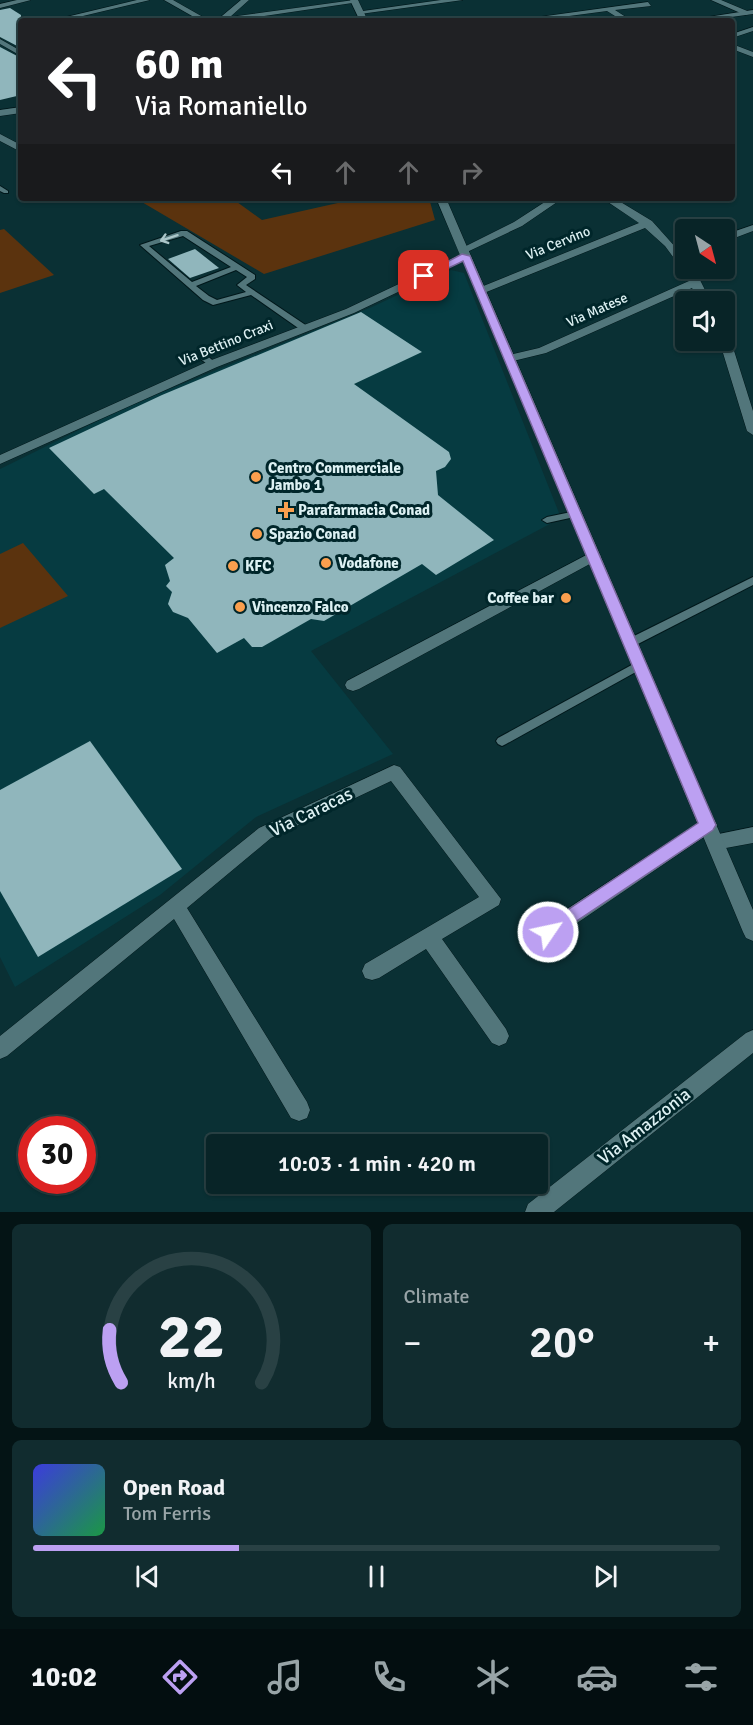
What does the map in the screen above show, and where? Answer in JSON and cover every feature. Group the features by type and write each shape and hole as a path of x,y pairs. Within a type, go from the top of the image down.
{"street":[{"path":"0,6 27,0"},
{"path":"66,18 146,0"},
{"path":"168,0 201,18"},
{"path":"222,18 245,0"},
{"path":"360,12 459,0"},
{"path":"605,0 625,18"},
{"path":"714,0 751,12"},
{"path":"234,18 355,1 363,18"},
{"path":"537,18 648,4"},
{"path":"708,18 751,12"},
{"path":"735,35 753,29"},
{"path":"0,41 18,52"},
{"path":"735,47 753,55"},
{"path":"0,113 18,110"},
{"path":"0,137 18,147"},
{"path":"442,201 753,932"},
{"name":"Via Bettino Craxi","path":"0,460 213,364 350,311 518,224 553,201"},
{"path":"612,201 648,223 675,252"},
{"name":"Via Cervino","path":"480,291 648,223"},
{"path":"735,235 753,228"},
{"path":"668,242 675,244"},
{"path":"694,279 700,291"},
{"name":"Via Matese","path":"509,358 542,351 696,282"},
{"path":"728,351 753,431"},
{"path":"353,684 594,556"},
{"name":"Via Caracas","path":"0,1049 265,833 393,772 492,899 372,971"},
{"path":"548,932 711,834 753,835"},
{"path":"176,906 299,1110"},
{"path":"429,937 499,1036"},
{"name":"Via Amazzonia","path":"536,1212 753,1040"}],"lane":[{"path":"0,188 6,192 0,195"},
{"path":"251,293 216,303 144,246 184,233 252,277 242,285 304,328"},
{"path":"192,285 238,267"},
{"path":"202,356 213,364"},
{"path":"547,520 576,514"},
{"path":"630,643 753,581"},
{"path":"502,741 639,665"}],"shaded area":[{"path":"140,201 240,201 237,202 262,220 347,201 430,201 435,220 264,274"},
{"path":"4,229 54,275 0,293 0,230"},
{"path":"451,270 464,273 561,518 311,651 393,754 256,817 160,895 15,987 0,957 0,469 128,406 372,307"},
{"path":"23,543 68,596 0,628 0,554"}],"building":[{"path":"10,8 21,15 21,18 18,18 18,46 0,37 0,10"},
{"path":"0,47 18,56 18,96 0,100"},
{"path":"195,249 219,268 190,278 168,259"},
{"name":"Centro Commerciale Jambo 1","path":"361,312 422,352 354,384 449,452 451,459 445,467 436,471 438,495 494,540 436,575 422,564 324,621 311,619 262,647 252,647 244,638 217,653 188,618 173,612 168,604 172,592 166,586 170,581 165,565 174,558 104,489 94,494 49,448 162,395"},
{"path":"90,741 182,869 38,957 0,891 0,790"}],"place":[{"name":"Centro Commerciale Jambo 1","path":"256,477"},
{"name":"Parafarmacia Conad","path":"286,510"},
{"name":"Spazio Conad","path":"257,534"},
{"name":"Vodafone","path":"326,563"},
{"name":"KFC","path":"233,566"},
{"name":"Coffee bar","path":"566,598"},
{"name":"Vincenzo Falco","path":"240,607"}],"route":[{"path":"424,276 465,256 708,825 548,932"}]}
